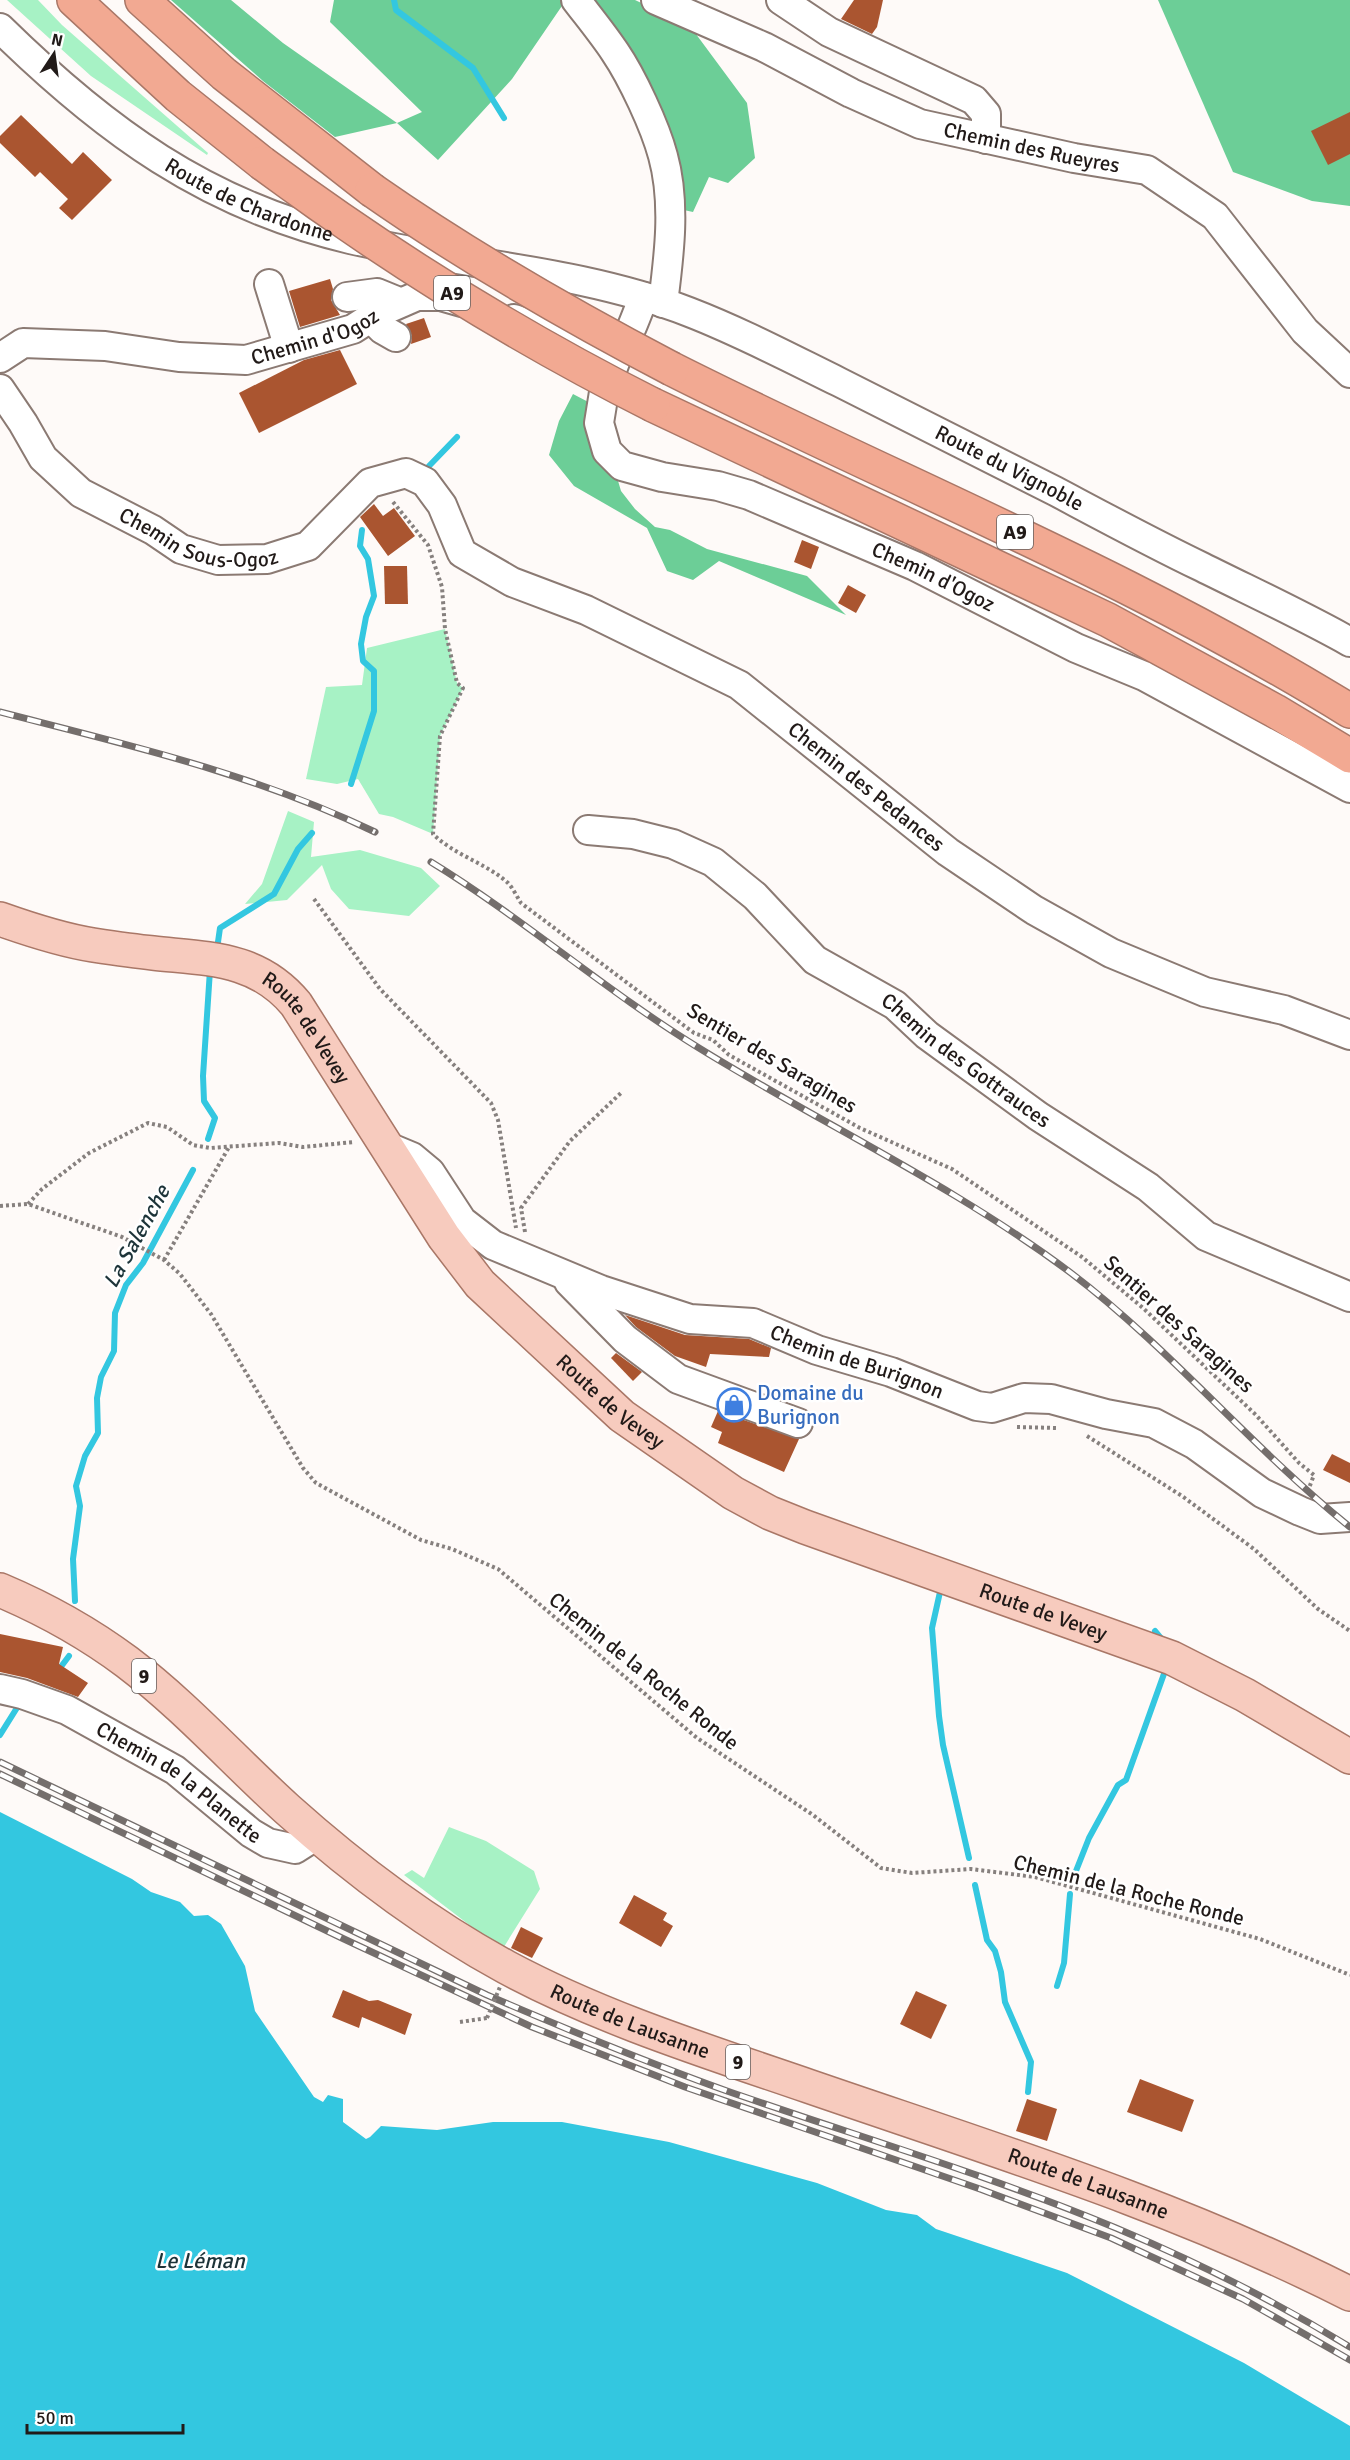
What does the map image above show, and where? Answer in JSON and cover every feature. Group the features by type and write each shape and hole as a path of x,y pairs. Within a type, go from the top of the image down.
{"highway":[{"name":"A9","path":"74,0 178,96 262,163 324,208 466,301 549,351 653,405 1047,590 1168,651 1350,756"},
{"name":"A9","path":"142,0 224,74 372,190 463,250 547,301 672,369 1122,584 1217,634 1350,711"}],"main road":[{"name":"Route de Vevey","path":"0,919 58,938 144,952 218,960 257,972 278,986 296,1004 444,1237 480,1284 622,1416 709,1479 760,1508 788,1520 1172,1658 1245,1695 1350,1757"},
{"name":"Route de Lausanne","path":"0,1590 49,1613 95,1640 159,1688 317,1835 366,1876 436,1924 508,1968 577,2000 691,2046 1143,2203 1263,2252 1350,2294"}],"street":[{"path":"576,0 616,53 642,104 663,157 670,207 668,263 654,300"},
{"name":"Chemin des Rueyres","path":"656,0 764,47 851,93 920,124 1074,158 1147,170 1215,216 1305,331 1350,373"},
{"path":"781,0 829,32 974,100 986,114 986,139"},
{"name":"Route de Chardonne","path":"0,28 61,87 141,148 198,183 256,211 304,227 352,239 590,282 654,300"},
{"path":"269,284 289,348"},
{"path":"347,297 377,293 399,302"},
{"name":"Chemin d'Ogoz","path":"0,358 23,343 105,346 179,357 246,360 353,329 399,302 417,296 441,296 591,344 607,346 622,343"},
{"name":"Chemin d'Ogoz","path":"654,300 622,343 604,392 599,423 607,451 622,466 662,477 718,486 749,495 915,566 1076,648 1144,676 1350,788"},
{"name":"Route du Vignoble","path":"654,300 754,340 1350,642"},
{"path":"371,318 382,329 396,337"},
{"name":"Chemin Sous-Ogoz","path":"0,389 43,458 81,493 153,530 181,549 218,560 267,558 308,546 370,483 406,473 425,482"},
{"name":"Chemin des Pedances","path":"425,482 442,505 462,553 512,582 586,610 739,684 948,852 1034,910 1111,953 1205,992 1284,1010 1350,1035"},
{"name":"Chemin des Gottrauces","path":"588,830 633,834 674,844 713,861 755,896 815,960 895,1005 927,1035 1038,1116 1148,1187 1206,1236 1350,1297"},
{"name":"Chemin de Burignon","path":"388,1147 412,1156 430,1173 462,1221 493,1245 528,1250 559,1272 601,1290 690,1319 753,1323 817,1350 891,1372 968,1403 992,1408"},
{"path":"559,1272 626,1339 678,1379 798,1423"},
{"path":"992,1408 1024,1398 1051,1399 1106,1414 1154,1423 1194,1444 1262,1493 1290,1507 1320,1520 1350,1517"},
{"name":"Chemin de la Planette","path":"21,1694 66,1710 175,1770 219,1809 268,1843 295,1849 317,1835"}],"path":[{"name":"Sentier des Saragines","path":"370,483 398,506 428,545 442,587 445,629 457,683 463,688 440,736 433,834 444,844 461,852 508,884 521,903 694,1033 713,1040 729,1055 860,1128 952,1169 1082,1257 1160,1325 1256,1415 1299,1463 1314,1475"},
{"path":"314,899 380,989 491,1103 498,1120 517,1234 528,1250"},
{"path":"528,1250 521,1208 570,1141 622,1092"},
{"path":"0,1206 28,1204 42,1189 89,1153 148,1123 167,1127 193,1145 229,1147 279,1143 303,1147 356,1142 388,1147"},
{"path":"164,1260 229,1147"},
{"name":"Chemin de la Roche Ronde","path":"28,1204 141,1245 180,1274 211,1314 303,1468 316,1483 421,1540 452,1549 498,1569 697,1738 813,1815 881,1868 912,1873 971,1869 1035,1877 1260,1939 1350,1975"},
{"path":"992,1408 997,1419 1007,1425 1060,1428"},
{"path":"1081,1432 1182,1496 1254,1549 1318,1609 1350,1631"},
{"path":"460,2022 487,2018 500,1987"}],"green space":[{"path":"7,0 38,0 62,25 208,153 207,155 91,76"},
{"path":"171,0 231,0 283,43 397,123 335,137 263,81"},
{"path":"334,0 566,0 512,79 438,160 397,123 422,112 330,22"},
{"path":"576,0 635,0 690,26 747,103 755,158 728,183 709,177 693,212 670,207 663,157"},
{"path":"1158,0 1350,0 1350,206 1312,201 1233,172"},
{"path":"573,394 596,406 621,491 635,509 655,527 670,530 707,549 807,576 846,615 719,561 693,580 667,571 647,528 574,486 549,455 559,421"},
{"path":"445,629 457,683 463,688 440,736 433,834 393,817 379,814 358,779 337,784 306,779 326,687 362,685 367,648"},
{"path":"288,811 314,822 311,857 360,850 421,868 440,886 409,916 349,909 331,889 322,865 287,900 245,904 262,884"},
{"path":"449,1827 486,1841 534,1871 540,1889 502,1950 404,1875 412,1870 424,1878"}],"water":[{"name":"Le Léman","path":"0,1812 132,1879 151,1892 180,1902 194,1916 208,1915 221,1924 245,1966 255,2011 314,2097 323,2102 328,2095 343,2099 343,2122 366,2139 381,2126 437,2130 493,2122 562,2122 669,2142 817,2183 886,2210 917,2215 936,2229 1067,2273 1244,2363 1350,2426 1350,2460 0,2460"}],"building":[{"path":"854,0 883,0 877,27 872,34 841,19"},
{"path":"1350,112 1350,154 1328,165 1311,131"},
{"path":"21,115 72,164 83,152 112,180 72,220 59,208 68,199 40,172 35,177 0,143 0,136"},
{"path":"330,279 333,289 331,300 340,315 300,327 289,291"},
{"path":"424,318 431,337 411,344 412,336 406,324"},
{"path":"340,350 357,384 259,433 239,393 304,360"},
{"path":"374,504 383,516 394,508 415,536 388,556 360,517"},
{"path":"802,540 819,547 811,569 794,562"},
{"path":"384,566 407,566 408,604 385,604"},
{"path":"848,585 866,595 856,613 838,603"},
{"path":"625,1315 685,1335 749,1339 771,1348 769,1357 710,1354 706,1367 675,1356 636,1327"},
{"path":"616,1353 642,1372 633,1381 611,1358"},
{"path":"718,1411 799,1439 784,1472 718,1443 722,1432 711,1427"},
{"path":"1332,1454 1350,1463 1350,1483 1323,1470"},
{"path":"0,1634 63,1647 59,1664 88,1683 78,1697 27,1678 0,1672"},
{"path":"634,1895 667,1913 663,1920 673,1926 661,1947 619,1923"},
{"path":"521,1927 543,1938 532,1958 511,1948"},
{"path":"343,1990 369,2001 378,2000 412,2014 405,2035 362,2017 359,2028 332,2017"},
{"path":"916,1991 947,2005 931,2039 900,2024"},
{"path":"1140,2079 1194,2100 1182,2132 1127,2112"},
{"path":"1027,2099 1057,2109 1047,2141 1016,2131"}],"waterway":[{"name":"La Salenche","path":"394,0 396,10 473,68 504,118"},
{"name":"La Salenche","path":"429,466 457,437"},
{"name":"La Salenche","path":"351,784 374,711 374,671 363,661 361,644 366,617 374,596 368,559 360,546 362,530"},
{"name":"La Salenche","path":"217,949 220,928 274,894 298,849 312,833"},
{"name":"La Salenche","path":"208,1139 215,1118 204,1101 203,1076 210,970"},
{"name":"La Salenche","path":"75,1601 73,1559 80,1506 76,1486 85,1456 98,1433 97,1398 101,1377 114,1351 115,1313 126,1285 143,1263 193,1170"},
{"path":"940,1592 932,1628 939,1716 943,1745 969,1858"},
{"path":"1155,1631 1164,1642"},
{"name":"La Salenche","path":"57,1672 69,1656"},
{"path":"1074,1876 1089,1838 1118,1785 1126,1780 1165,1671"},
{"name":"La Salenche","path":"0,1735 20,1703"},
{"path":"975,1885 987,1940 995,1951 1001,1972 1005,2002 1031,2062 1028,2092"},
{"path":"1057,1986 1064,1963 1070,1894"}],"railway":[{"path":"0,712 143,749 237,777 284,793 375,832"},
{"path":"431,862 499,907 631,1003 699,1048 888,1156 1027,1241 1108,1302 1279,1465 1350,1527"},
{"path":"0,1762 487,1995 697,2080 971,2173 1116,2228 1235,2283 1350,2347"},
{"path":"0,1774 532,2027 685,2087 980,2189 1111,2238 1243,2299 1350,2360"}],"place":[{"name":"Domaine du Burignon","path":"734,1405"}]}
